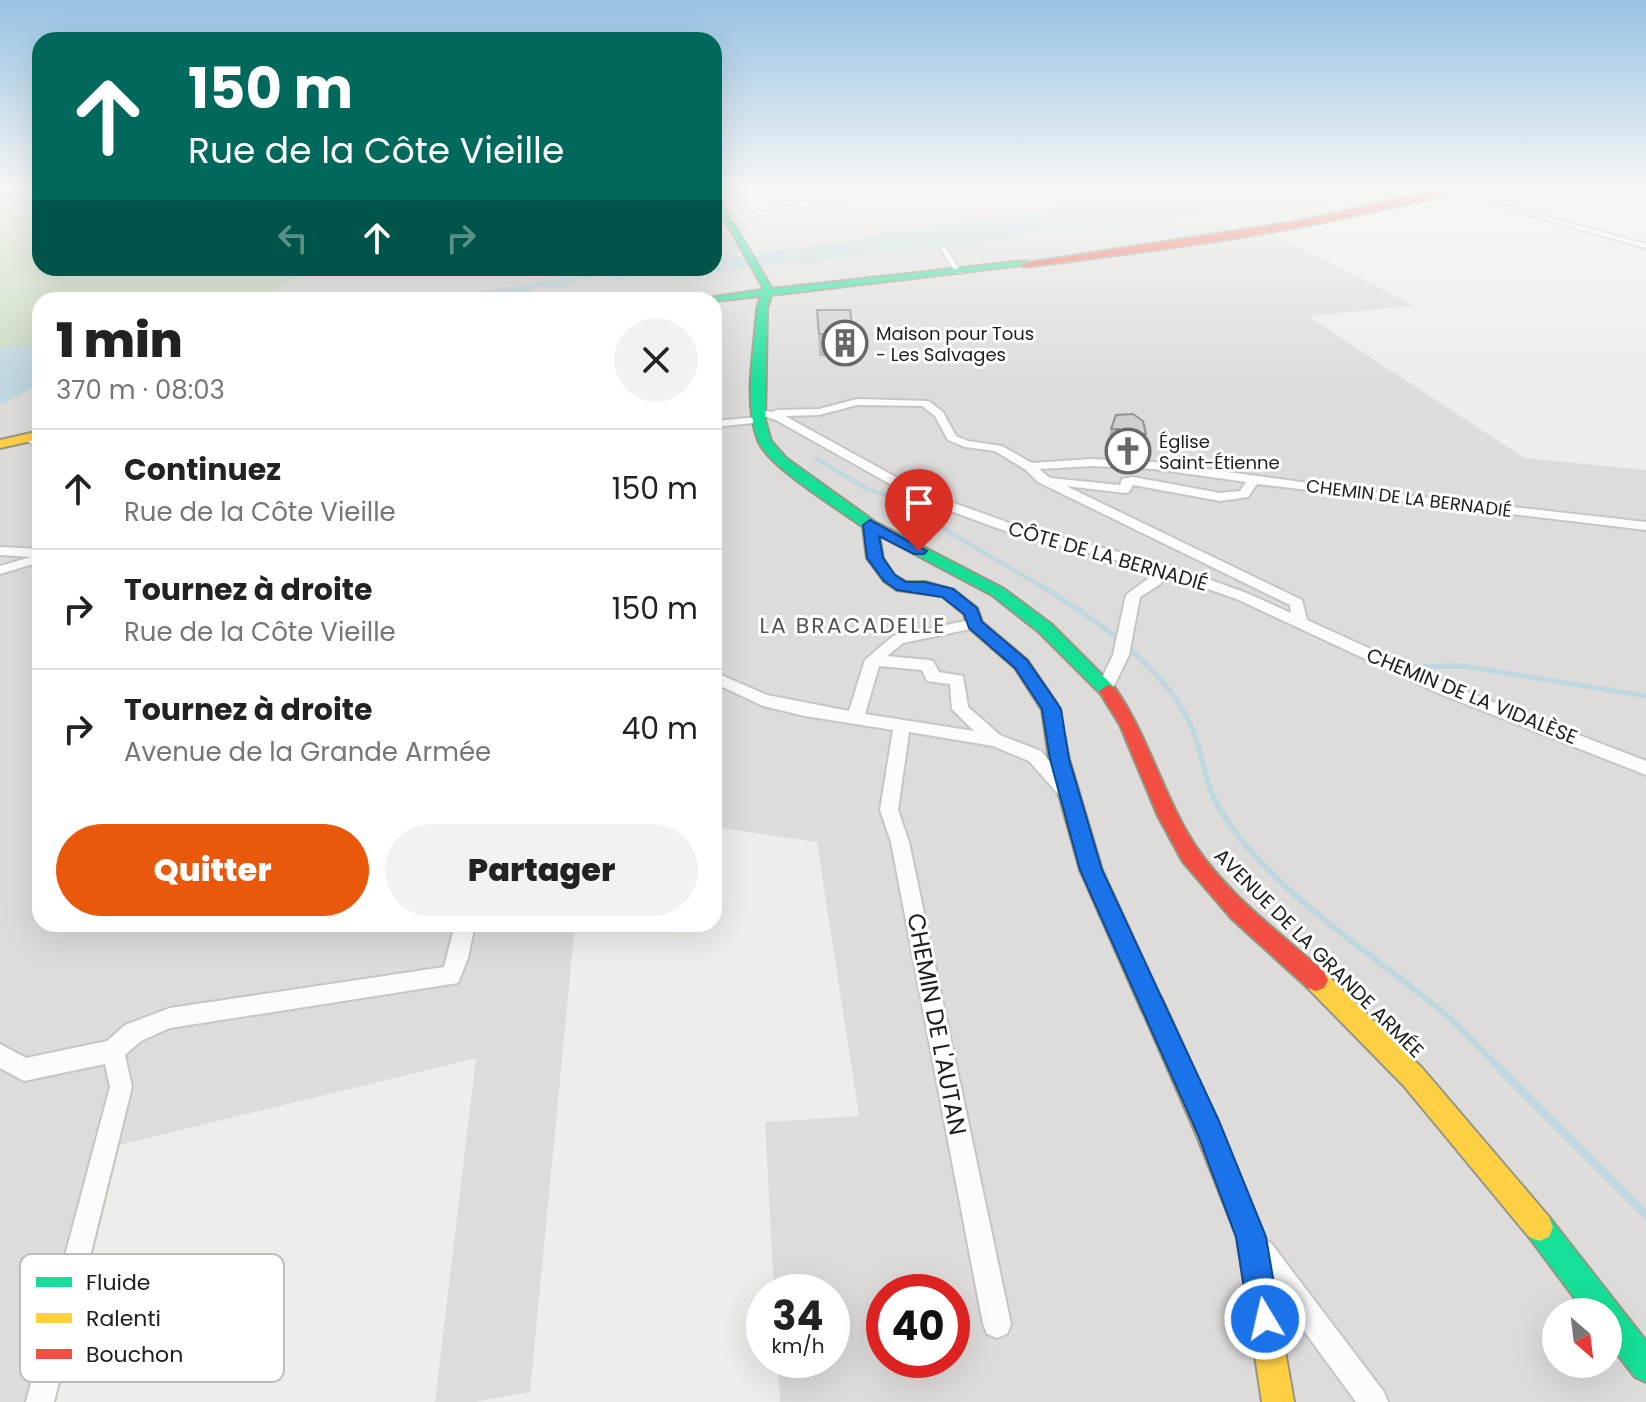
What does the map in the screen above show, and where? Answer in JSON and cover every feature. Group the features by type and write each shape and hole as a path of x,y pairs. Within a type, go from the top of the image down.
{"main road":[{"path":"747,253 763,284"},
{"path":"722,294 763,284 959,271 1094,253"},
{"name":"AVENUE DE LA GRANDE ARMÉE","path":"763,284 765,442 781,461 870,525 998,592 1045,628 1105,688 1128,718 1177,833 1205,877 1317,981 1413,1077 1510,1189 1594,1298"},
{"path":"0,444 32,440"},
{"path":"870,525 875,558 889,578 903,587 925,587 948,593 971,612 975,624 1021,664 1051,709 1059,759 1091,870 1209,1131 1251,1237 1278,1402"},
{"name":"AVENUE DE LA GRANDE ARMÉE","path":"1622,1335 1646,1366"}],"street":[{"path":"946,253 959,271"},
{"name":"CÔTE DE LA BERNADIÉ","path":"765,415 819,412 857,402 925,403 939,414 952,438 965,444 998,448 1030,467 1042,479 1297,603 1300,622"},
{"path":"722,423 765,415"},
{"name":"CÔTE DE LA BERNADIÉ","path":"765,415 779,417 919,495 1013,529 1167,569 1244,597 1300,622"},
{"name":"CHEMIN DE LA BERNADIÉ","path":"1030,467 1062,461 1136,464 1646,526"},
{"path":"1133,481 1136,464"},
{"path":"1042,479 1125,489 1126,482 1133,481 1220,497 1244,494 1255,478"},
{"path":"0,551 32,554"},
{"path":"0,570 32,558"},
{"path":"1105,688 1121,655 1133,595 1154,582 1167,569"},
{"name":"CHEMIN DE LA VIDALÈSE","path":"1300,622 1446,690 1646,768"},
{"path":"855,718 873,660 898,639 975,624"},
{"path":"873,660 928,665 933,677 957,680 960,709 995,740"},
{"path":"722,681 763,700 995,740 1035,756 1070,796"},
{"name":"CHEMIN DE L'AUTAN","path":"902,725 889,810 900,842 997,1324"},
{"path":"0,1055 24,1070 113,1051 133,1033 170,1018 451,976 463,932"},
{"path":"78,1254 121,1087 113,1051"},
{"path":"1251,1237 1374,1402"},
{"path":"40,1402 45,1382"}],"shaded area":[{"path":"722,253 1312,253 1414,306 1308,316 1524,458 1646,470 1646,1402 780,1402 779,1378 850,1378 850,1274 773,1274 765,1122 859,1116 817,842 722,828 722,292 268,292 302,276 722,276"},
{"path":"767,319 779,319 781,399 767,399"},
{"path":"32,349 32,932 574,932 530,1392 474,1402 435,1402 476,1058 120,1145 93,1254 20,1254 20,1382 61,1382 56,1402 0,1402 0,356"}],"green space":[{"path":"0,253 32,253 32,276 302,276 268,292 32,292 32,349 0,356"}],"water":[{"path":"758,253 890,253 808,264 793,260 777,265 722,271 722,258"},
{"path":"577,276 604,276 576,280 566,288 547,286 529,292 477,292"},
{"path":"604,276 629,276 622,280"},
{"path":"32,346 32,388 0,405 0,348"}],"building":[{"path":"817,310 850,310 853,334 819,334"},
{"path":"1133,414 1143,421 1146,434 1120,433 1119,429 1111,429 1116,415"}],"waterway":[{"path":"817,459 867,489 902,500 930,516 949,532 1044,588"},
{"path":"1041,586 1106,629 1165,685 1192,728 1214,797"},
{"path":"1406,667 1463,666 1646,696"},
{"path":"1214,797 1255,857 1284,885 1446,1015 1496,1065"},
{"path":"1496,1065 1646,1215"}],"traffic: fast":[{"path":"749,253 768,287 762,309 758,396 759,420 765,442 781,461 870,525 998,592 1045,628 1108,691"},
{"path":"722,298 1025,264"},
{"path":"870,525 875,558 889,578 903,587 925,587 948,593 971,612 975,624 1021,664 1051,709 1059,759 1091,870 1152,1005"},
{"path":"1539,1227 1593,1298"},
{"path":"1622,1335 1646,1366"}],"traffic: slow":[{"path":"0,444 32,437"},
{"path":"1316,980 1413,1077 1539,1227"},
{"path":"1152,1005 1209,1131 1251,1237 1278,1402"}],"traffic: jam":[{"path":"1025,264 1107,253"},
{"path":"1108,691 1129,725 1168,816 1190,855 1240,912 1316,980"}],"place":[{"name":"Maison pour Tous - Les Salvages","path":"845,343"},
{"name":"Église Saint-Étienne","path":"1128,451"}],"district":[{"name":"LA BRACADELLE","path":"853,625"}],"route":[{"path":"919,551 870,525 875,558 889,578 903,587 925,587 948,593 971,612 975,624 1021,664 1051,709 1059,759 1091,870 1209,1131 1251,1237 1265,1319"}]}
